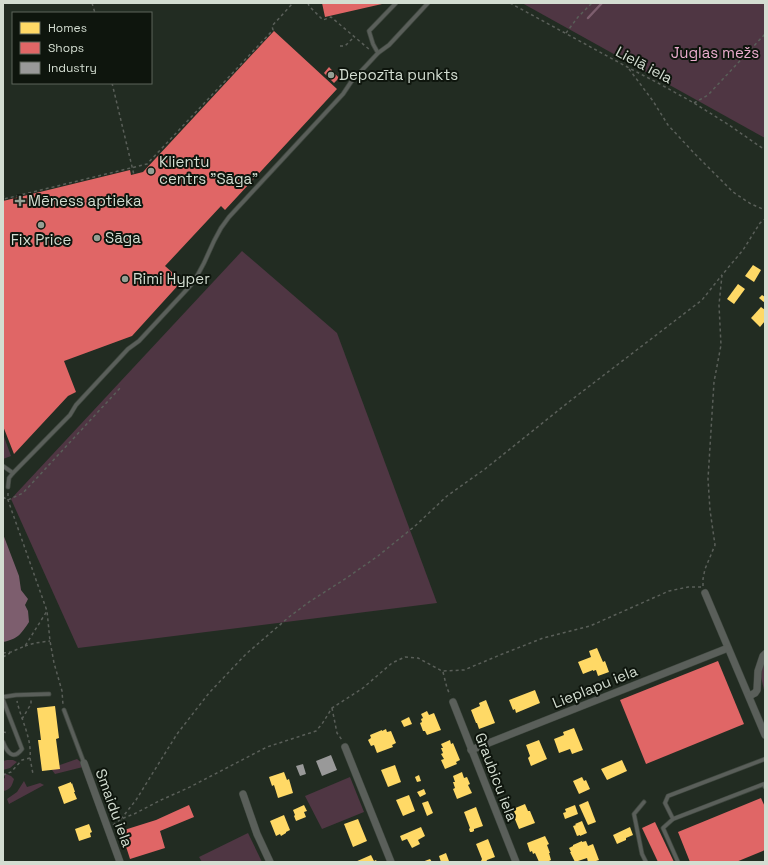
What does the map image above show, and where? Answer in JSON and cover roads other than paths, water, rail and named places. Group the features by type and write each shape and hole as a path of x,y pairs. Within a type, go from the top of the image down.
{"street":[{"path":"705,593 765,735"},
{"name":"Lieplapu iela","path":"471,750 728,648"},
{"path":"749,696 757,690 758,671 765,654"},
{"name":"Graubicu iela","path":"453,702 516,862"},
{"path":"346,747 391,862"},
{"name":"Smaidu iela","path":"84,764 120,862"},
{"path":"243,794 256,834 270,862"}],"lane":[{"path":"377,54 369,31 396,3"},
{"path":"8,487 9,478 13,473 70,415 76,405 128,349 139,341 191,285 198,276 214,241 225,222 343,94 351,82 377,54 389,45 428,3"},
{"path":"3,466 13,473"},
{"path":"3,697 49,694"},
{"path":"3,700 22,749 19,753 14,755 9,754 3,742"},
{"path":"64,710 84,764"},
{"path":"673,819 665,803 668,796 765,759"},
{"path":"678,862 663,828 673,819 764,784 765,787"},
{"path":"644,802 634,814 642,854 646,862"}],"waterway":[{"path":"588,18 602,3"}],"place":[{"name":"Depozīta punkts","path":"331,75"},
{"name":"Klientu centrs \"Sāga\"","path":"151,171"},
{"name":"Mēness aptieka","path":"20,201"},
{"name":"Fix Price","path":"41,225"},
{"name":"Sāga","path":"97,238"},
{"name":"Rimi Hyper","path":"125,279"}],"park label":[{"name":"Juglas mežs","path":"715,53"}]}
